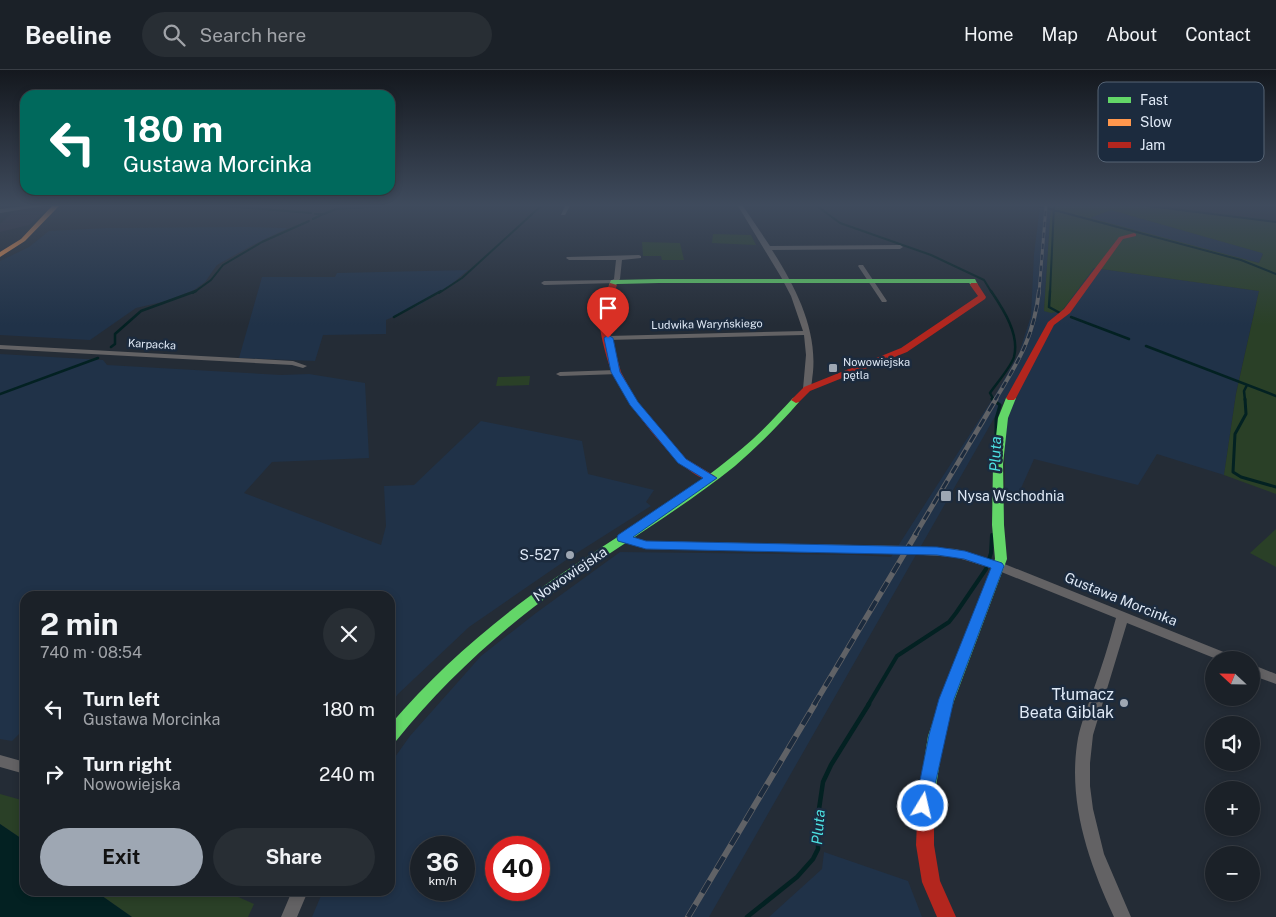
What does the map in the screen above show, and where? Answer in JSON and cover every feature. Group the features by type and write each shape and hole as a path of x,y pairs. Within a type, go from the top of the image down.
{"street":[{"path":"0,255 15,246"},
{"path":"947,917 932,884 926,852 923,806 946,699 991,564 1002,552 998,525 1002,419 1007,405 1050,324 1067,311 1115,246"},
{"path":"766,248 900,247"},
{"path":"544,283 614,282 787,282 871,282 972,281 982,296 904,350 807,389 810,354 801,313 787,282 766,248"},
{"path":"569,258 639,257"},
{"path":"618,258 617,279 614,282 603,312 604,326 616,372 633,403 682,461 711,478"},
{"path":"861,266 884,301"},
{"name":"Ludwika Waryńskiego","path":"608,338 806,334"},
{"name":"Karpacka","path":"0,347 283,362 302,366"},
{"path":"560,374 616,372"},
{"name":"Nowowiejska","path":"395,730 441,676 492,630 546,589 711,478 757,441 807,389"},
{"name":"Gustawa Morcinka","path":"623,538 646,545 956,553 991,564 1210,651"},
{"path":"1123,616 1085,738 1082,772 1083,799 1091,838 1111,894 1123,917"},
{"path":"1260,672 1276,679"},
{"path":"0,761 20,767"},
{"path":"288,917 298,896"}],"shaded area":[{"path":"252,246 217,265 205,282 194,290 166,301 136,308 90,340 0,335 0,261 29,247"},
{"path":"1035,246 1048,246 1044,311 1062,311 1094,268 1259,291 1236,393 1224,475 1157,454 1138,485 1034,459 1018,495 1005,492 1005,399 709,917 312,917 321,896 395,896 395,757 410,736 481,656 620,552 891,557 995,395 1019,353 1031,316"},
{"path":"1193,246 1237,246 1263,253 1259,263"},
{"path":"468,270 448,287 419,305 386,320 386,334 323,335 315,361 239,358 262,277 335,277 337,273"},
{"path":"0,354 103,360 107,365 281,375 309,374 365,383 369,458 272,462 244,493 381,545 386,526 384,486 414,485 481,421 582,441 588,474 654,490 646,502 651,506 572,556 469,627 395,698 395,591 20,591 20,733 12,741 0,739"},
{"path":"0,824 20,838 20,896 102,896 132,917 0,917"},
{"path":"824,852 908,881 922,917 769,917 822,869"}],"green space":[{"path":"642,246 681,246 684,260 662,260 661,256 643,256"},
{"path":"1048,246 1193,246 1259,263 1262,253 1236,246 1276,246 1276,494 1224,475 1236,394 1259,291 1094,268 1062,311 1051,313 1044,311"},
{"path":"530,376 529,385 496,386 498,377"},
{"path":"1276,529 1276,567 1250,553"},
{"path":"0,794 20,800 20,838 0,824"},
{"path":"102,896 236,896 254,904 248,917 132,917"}],"waterway":[{"path":"196,291 211,280 223,265 256,246"},
{"path":"439,293 462,278 498,246"},
{"name":"Pluta","path":"904,246 931,255 984,280 992,293"},
{"path":"1050,293 1052,246"},
{"path":"1187,246 1241,260 1276,274"},
{"path":"111,347 115,344 115,334 141,311 196,291"},
{"path":"394,317 441,291"},
{"name":"Pluta","path":"991,291 1009,322 1015,340 1014,357 1010,366 990,393 994,400"},
{"path":"1050,291 1049,307 1060,313"},
{"path":"1071,317 1129,339"},
{"path":"1146,346 1276,396"},
{"path":"0,394 98,358"},
{"path":"1245,400 1244,391 1247,385"},
{"name":"Pluta","path":"992,399 1000,405 996,419 996,434"},
{"path":"1245,399 1246,414 1235,434 1233,472 1241,477 1276,487"},
{"name":"Pluta","path":"868,705 897,656 949,622 956,613 986,569 991,553 992,535"},
{"name":"Pluta","path":"747,917 797,877 813,859 818,849 819,809 823,782 831,765 869,704"}],"railway":[{"path":"1039,293 1043,246"},
{"path":"995,400 1018,361 1029,336 1037,307 1039,291"},
{"path":"915,535 996,399"},
{"path":"814,705 916,534"},
{"path":"688,917 815,704"}],"traffic: fast":[{"path":"613,285 614,282 659,281 972,281 974,285"},
{"path":"926,799 936,736 947,701 1001,559 998,525 998,464 1003,418 1011,398"},
{"path":"395,730 437,683 489,635 555,585 673,506 730,464 757,441 796,400"}],"traffic: slow":[{"path":"0,255 15,246"}],"traffic: jam":[{"path":"1011,398 1051,324 1067,311 1115,246"},
{"path":"613,285 603,312 604,325 616,372 633,403 682,461 711,478"},
{"path":"796,400 807,389 904,350 982,297 974,285"},
{"path":"926,799 925,845 931,882 947,917"}],"place":[{"name":"Nowowiejska pętla","path":"833,368"},
{"name":"Nysa Wschodnia","path":"946,496"},
{"name":"S-527","path":"570,555"},
{"name":"Tłumacz Beata Giblak","path":"1124,703"}],"route":[{"path":"608,338 616,372 633,403 682,461 711,478 623,538 646,545 666,546 937,551 965,555 998,566 946,699 923,806"}]}
